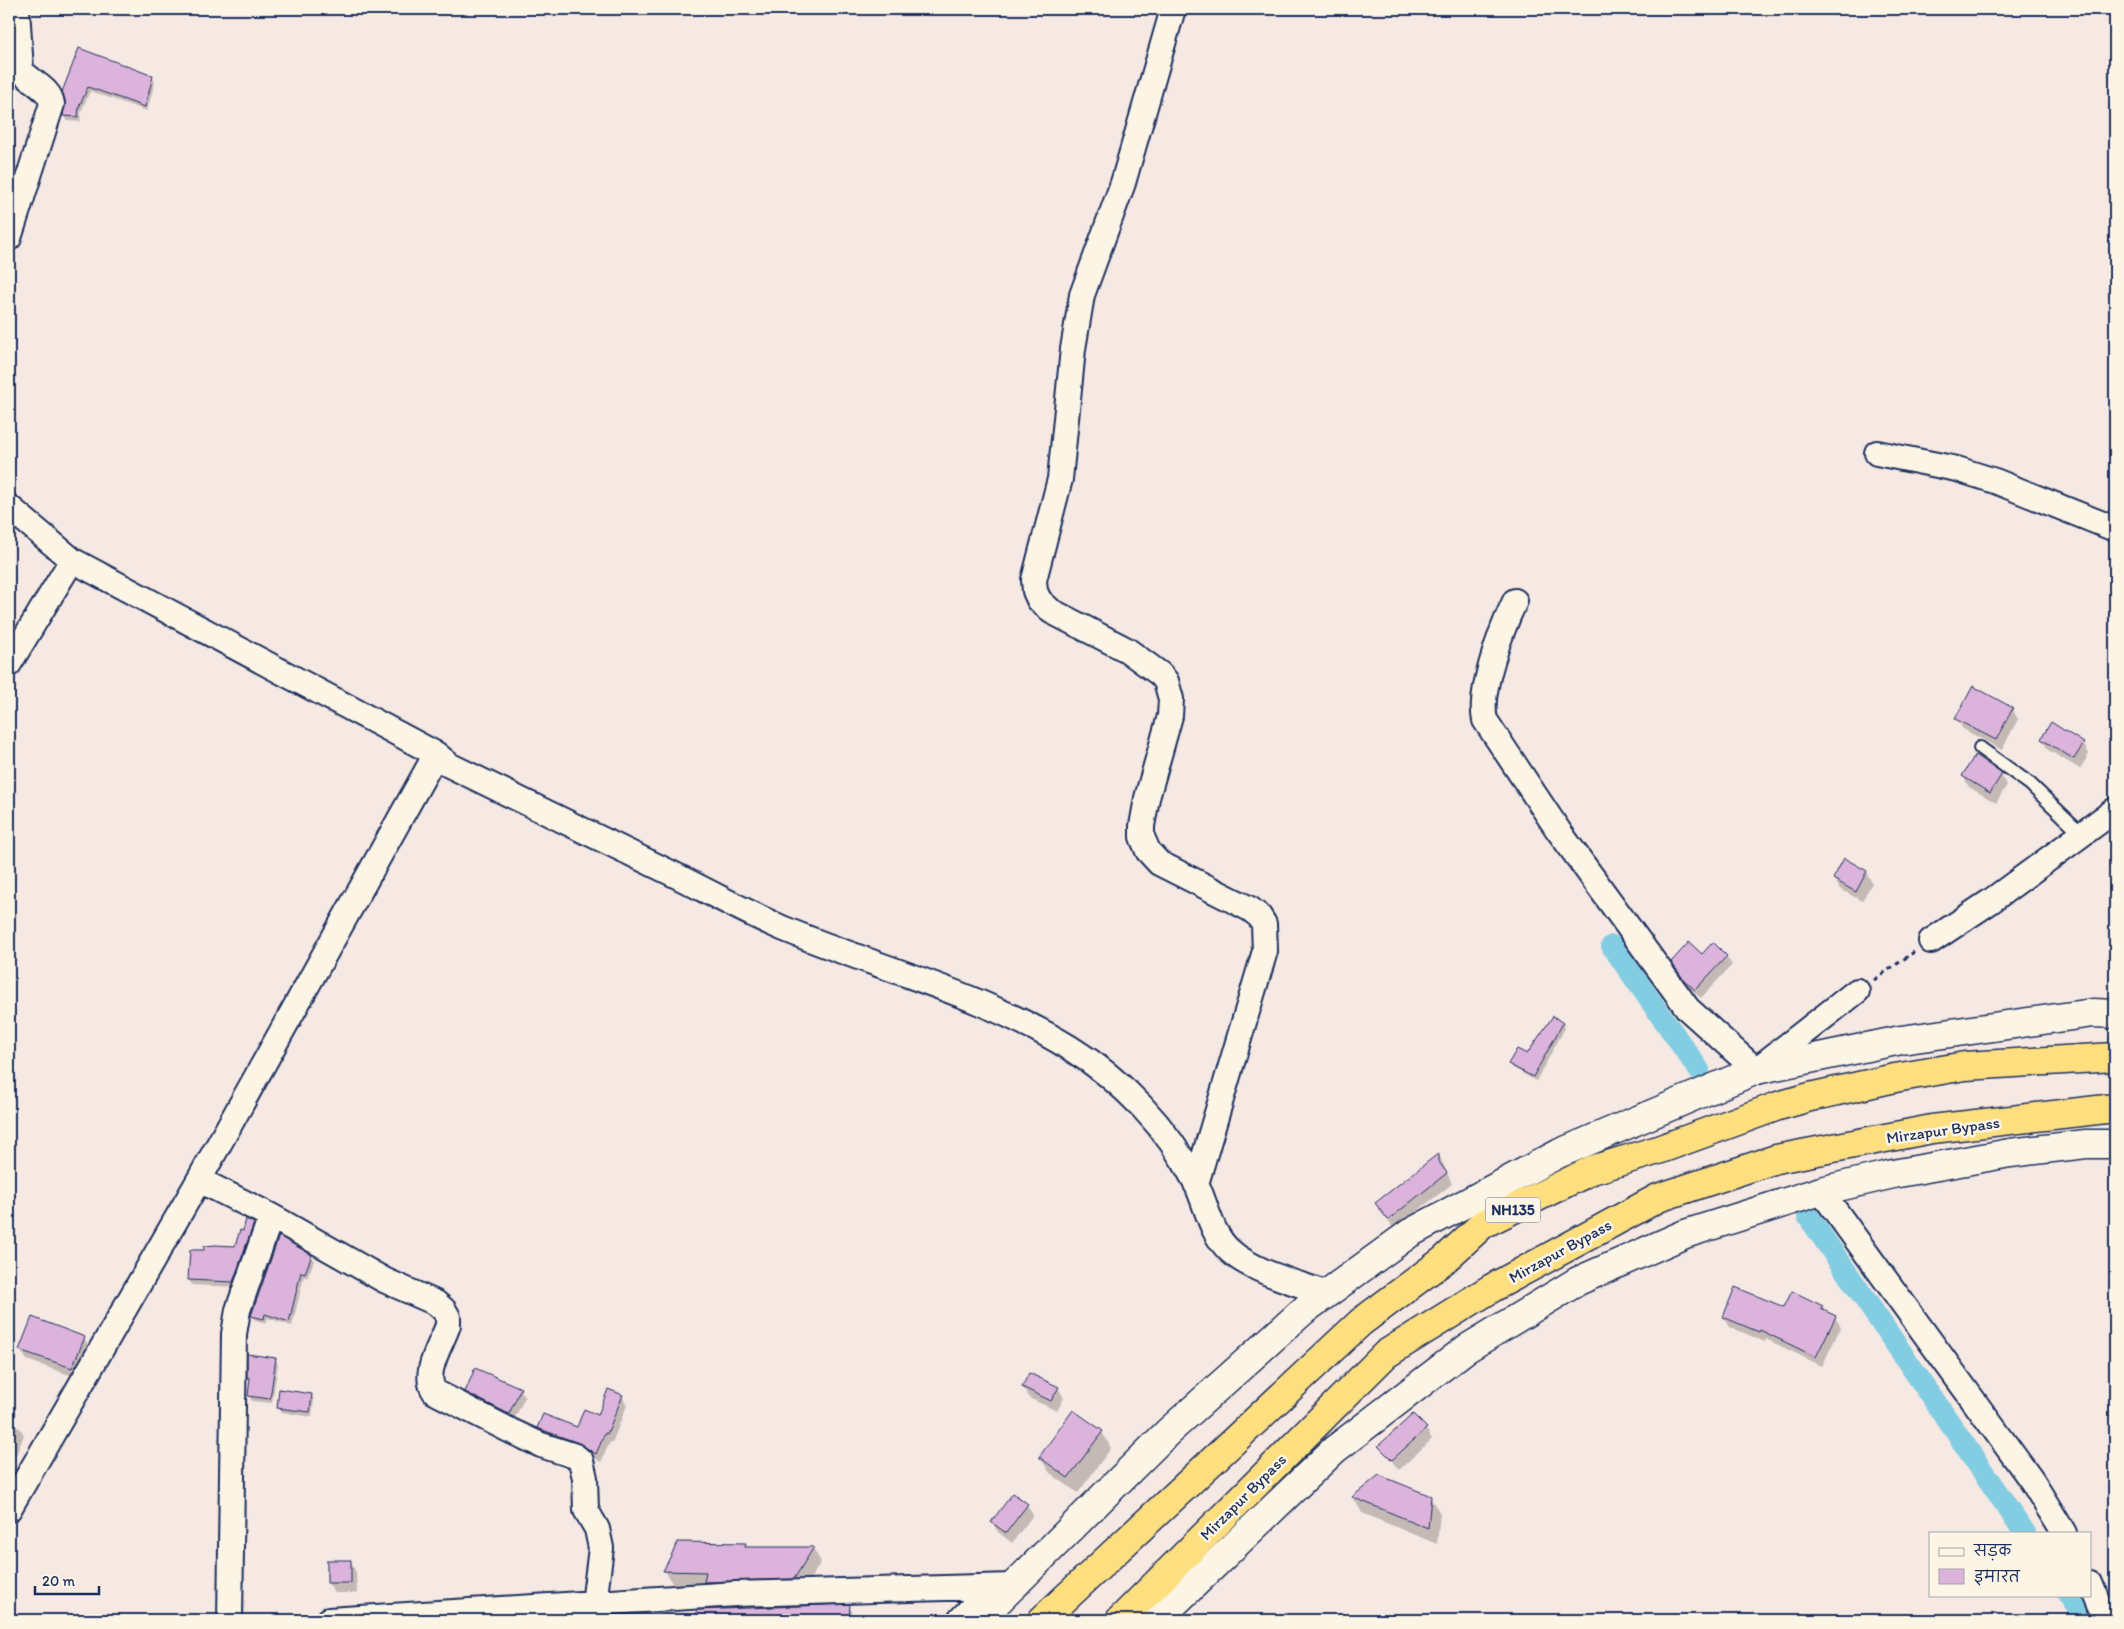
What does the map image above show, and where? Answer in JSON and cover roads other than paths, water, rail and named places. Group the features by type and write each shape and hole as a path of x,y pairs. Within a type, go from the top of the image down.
{"highway":[{"name":"NH135","path":"1042,1620 1360,1322 1444,1260 1483,1224 1592,1170 1658,1150 1778,1106 1810,1097 1895,1078 1965,1066 2115,1057"},
{"name":"Mirzapur Bypass","path":"1120,1620 1386,1354 1492,1288 1658,1198 1776,1159 1932,1129 2115,1108"}],"street":[{"path":"9,238 52,104 49,94 25,75 22,70 17,9"},
{"path":"1174,9 1123,183 1082,295 1075,330 1060,479 1034,580 1035,591 1039,600 1051,611 1127,650 1160,674 1166,682 1171,699 1170,716 1147,798 1142,826 1142,837 1148,851 1159,863 1250,909 1264,924 1265,951 1196,1184"},
{"path":"1877,453 1957,468 2115,528"},
{"path":"9,507 72,560 436,754 450,765 781,927 991,1008 1044,1033 1100,1067 1138,1103 1178,1153 1196,1184 1217,1238 1232,1253 1253,1266 1327,1294"},
{"path":"9,664 72,560"},
{"path":"1515,601 1500,635 1482,703 1485,720 1490,731 1688,1009 1756,1070"},
{"path":"9,1509 198,1180 436,754"},
{"path":"1930,941 1991,901 2115,810"},
{"path":"1756,1070 1857,991"},
{"path":"960,1620 1002,1586 1168,1432 1303,1311 1410,1233 1560,1153 1756,1070 1901,1040 2093,1013 2115,1014"},
{"path":"1157,1620 1334,1450 1466,1349 1578,1281 1685,1234 1821,1191 1893,1174 2010,1153 2086,1144 2115,1144"},
{"path":"198,1180 271,1216 384,1280 436,1303 444,1310 448,1317 448,1325 430,1376 431,1387 434,1392 511,1432 541,1445 575,1456 581,1461 586,1478 586,1510 596,1529 601,1548 594,1604"},
{"path":"1821,1191 2027,1473 2063,1532"},
{"path":"230,1620 234,1334 238,1310 271,1216"},
{"path":"329,1620 736,1594 1002,1586"},
{"path":"979,1620 1002,1586"},
{"path":"2092,1588 2105,1620"}],"lane":[{"path":"1980,748 2030,784 2082,834"}],"waterway":[{"path":"1612,946 1699,1070"},
{"path":"1808,1216 2024,1532"},
{"path":"2069,1596 2076,1607 2080,1620"}]}
